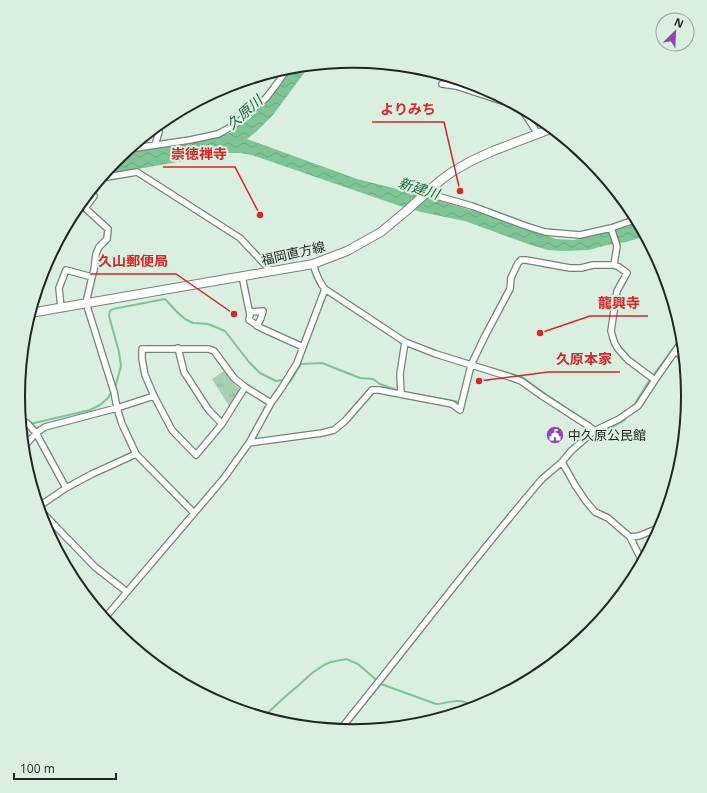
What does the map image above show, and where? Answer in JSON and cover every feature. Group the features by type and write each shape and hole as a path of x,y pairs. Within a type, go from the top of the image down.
{"main road":[{"name":"福岡直方線","path":"36,313 313,264 337,255 381,232 452,172 471,161 546,131"}],"street":[{"path":"140,147 190,140 218,134 236,124 266,98 282,76"},
{"path":"442,84 456,86 479,93"},
{"path":"527,118 538,134"},
{"path":"155,145 159,132"},
{"path":"110,176 137,172 240,238 271,271"},
{"path":"426,193 472,206 545,232 580,235 611,228 631,221"},
{"path":"94,196 85,208 108,229 107,238 99,247 96,254 94,270 86,303 114,392 122,424 136,454 194,513"},
{"path":"611,228 617,246 614,266"},
{"path":"249,443 334,430 345,421 372,390 379,390 452,404 460,410 471,365 510,289 514,271 521,260 570,268 581,268 593,265 614,266 627,272 617,291 612,331 613,338 619,350 628,360 655,380"},
{"path":"313,264 320,283 325,289 405,342 436,354 521,381 594,431"},
{"path":"61,308 59,288 66,270 92,277"},
{"path":"242,276 250,312 249,320 257,326 302,347"},
{"path":"108,614 224,478 249,443 271,403 297,363 325,289"},
{"path":"250,312 263,311 257,326"},
{"path":"401,394 400,374 405,342"},
{"path":"245,387 222,424 196,455 172,430 154,396 145,375 142,360 142,349 178,348 209,349 214,351 234,378 245,387 271,403"},
{"path":"178,348 184,372 208,409 222,424"},
{"path":"344,725 414,635 542,479 594,431 619,419 636,408 678,348"},
{"path":"676,351 679,354"},
{"path":"28,442 36,433 46,427 117,408 154,396"},
{"path":"26,423 36,433 66,488"},
{"path":"43,504 66,488 92,474 136,454"},
{"path":"562,462 585,500 595,512 608,518 630,537 640,557"},
{"path":"49,519 95,567 127,592"},
{"path":"630,537 639,536 653,530"}],"green space":[{"path":"224,371 240,390 229,406 212,379"}],"water":[{"path":"305,72 273,115 247,139 357,179 409,192 501,219 556,239 574,240 634,225 641,238 589,250 548,250 465,221 421,212 397,205 252,155 240,153 229,153 113,173 135,152 218,137 232,132 248,120 268,101 286,75"}],"waterway":[{"path":"115,388 121,366 119,352 109,316 110,311 113,309 165,299 185,319 193,323 208,324 225,331 249,362 260,373 276,381 283,380 290,382 301,364 322,363 360,378 373,379 380,384 399,391"},
{"path":"628,410 634,405 649,381 677,343"},
{"path":"491,368 522,377 602,433 625,420 625,417"},
{"path":"30,424 90,410 100,405 108,398 112,391"},
{"path":"409,393 465,403"},
{"path":"267,714 312,673 331,662 346,659 358,664 381,684 436,704 454,701 461,701 469,704"}],"place":[{"name":"よりみち","path":"460,191"},
{"name":"崇徳禅寺","path":"260,215"},
{"name":"久山郵便局","path":"234,314"},
{"name":"龍興寺","path":"540,333"},
{"name":"久原本家","path":"479,381"},
{"name":"中久原公民館","path":"555,435"}],"water label":[{"name":"久原川","path":"244,112"},
{"name":"新建川","path":"419,188"}]}
